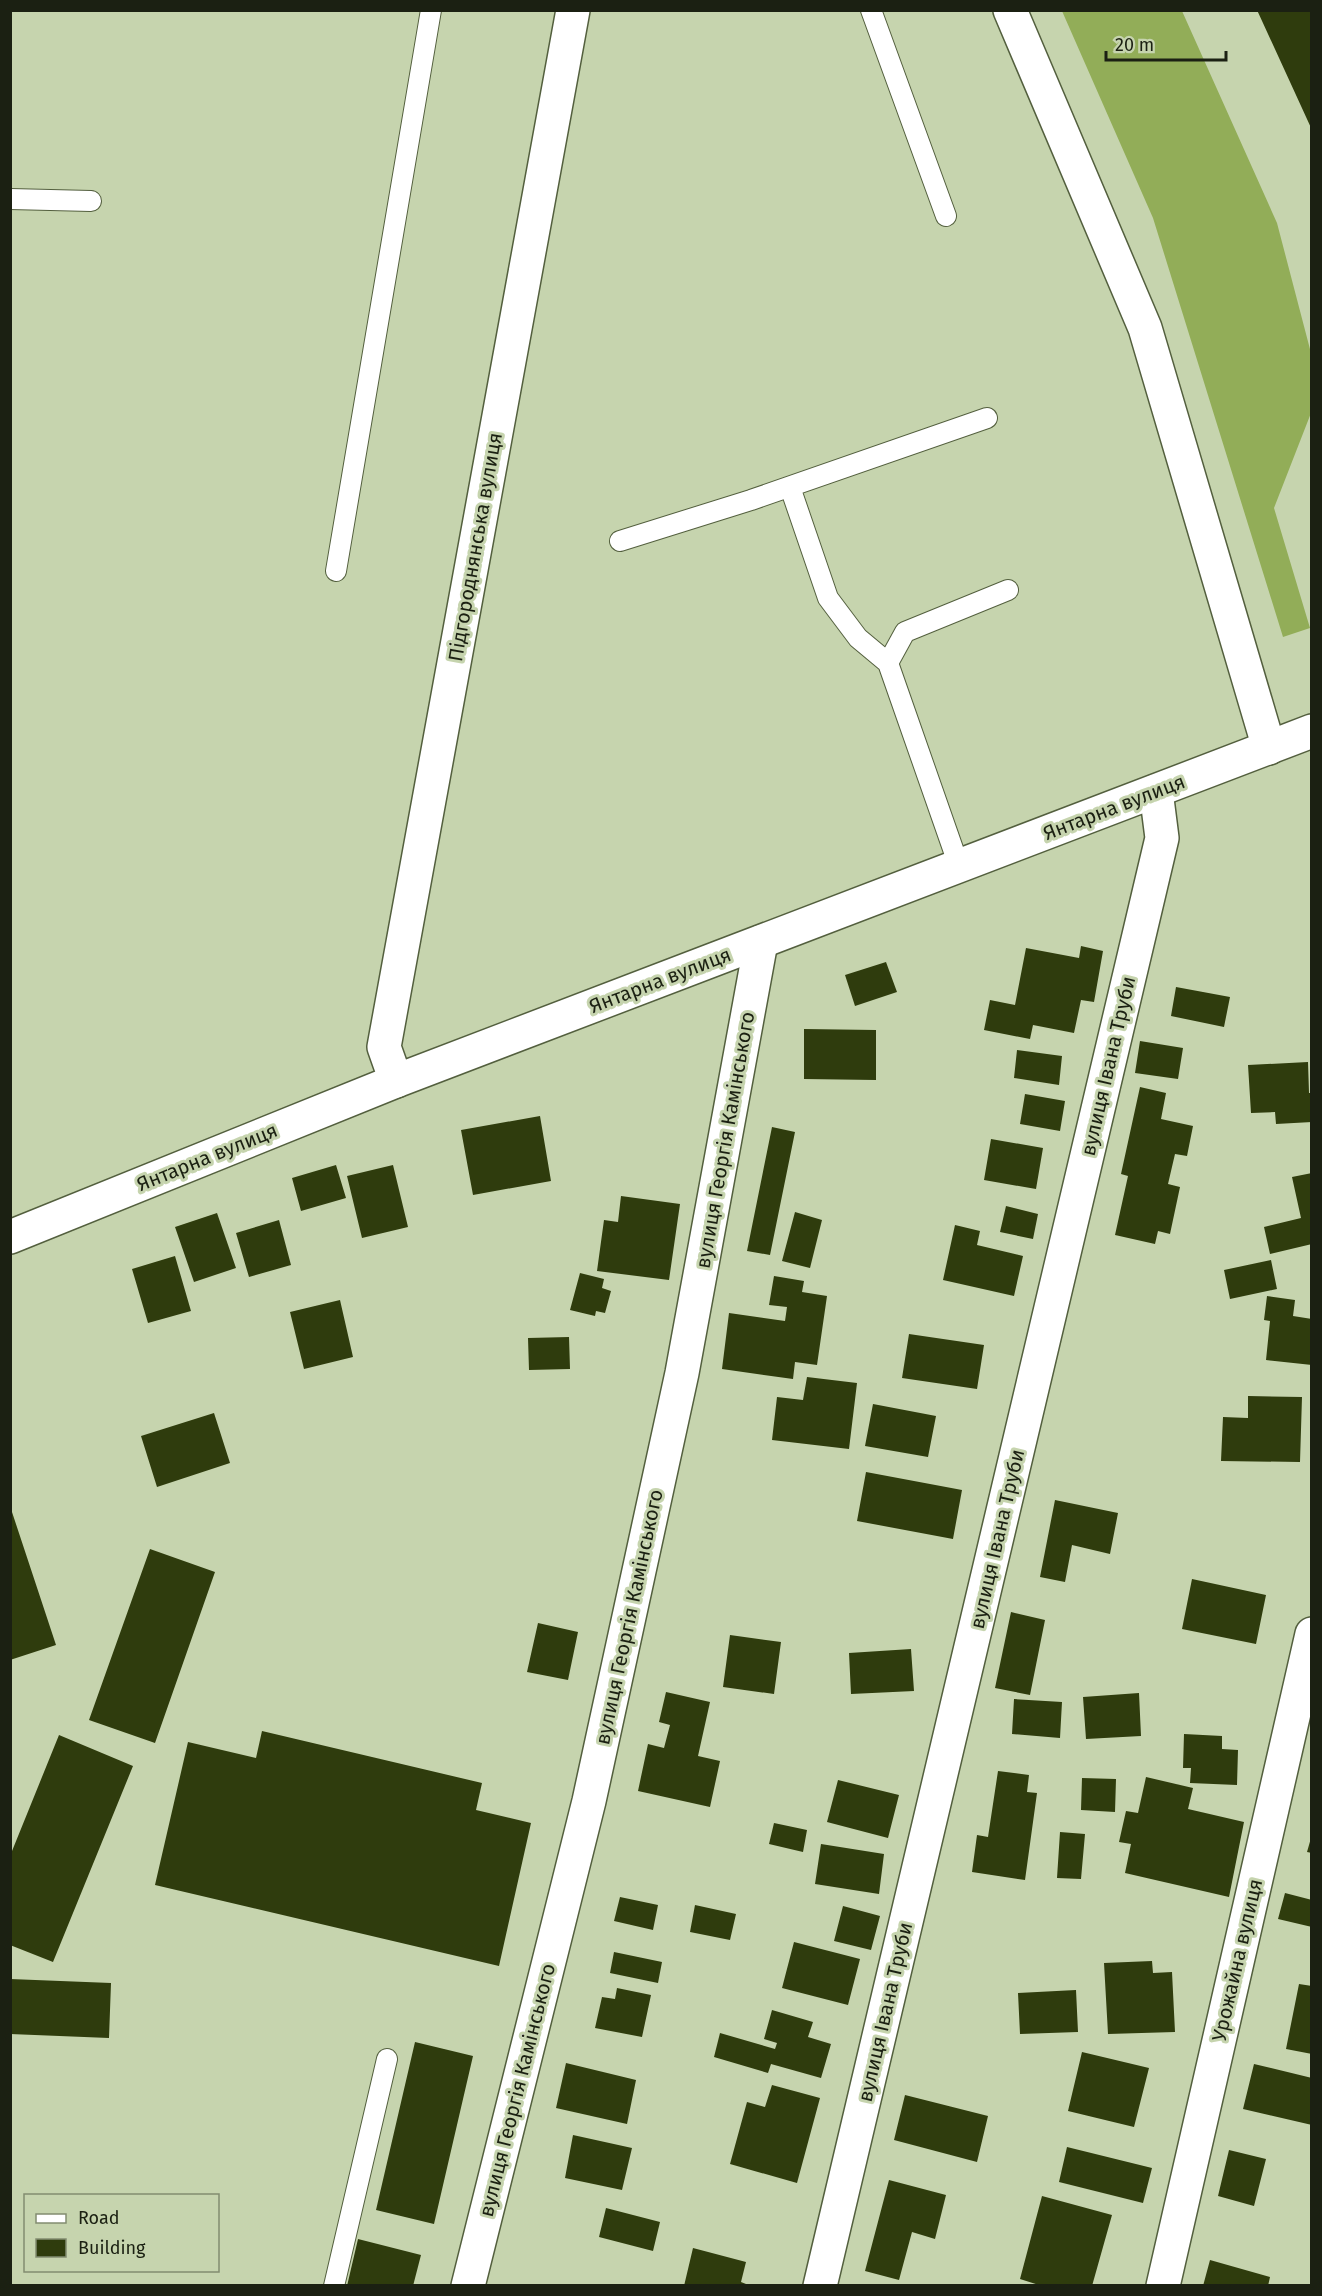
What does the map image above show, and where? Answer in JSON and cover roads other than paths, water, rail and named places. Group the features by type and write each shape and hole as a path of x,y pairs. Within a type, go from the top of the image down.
{"street":[{"name":"Підгороднянська вулиця","path":"396,1081 384,1047 573,10"},
{"path":"1010,10 1145,328 1269,748"},
{"name":"Янтарна вулиця","path":"10,1237 396,1081 1311,731"},
{"name":"вулиця Івана Труби","path":"820,2286 1162,838 1156,791"},
{"name":"вулиця Георгія Камінського","path":"468,2286 594,1778 682,1373 761,942"},
{"name":"Урожайна вулиця","path":"1163,2286 1311,1634"}],"lane":[{"path":"336,571 431,10"},
{"path":"871,10 946,216"},
{"path":"10,199 91,201"},
{"path":"620,541 789,487 987,418"},
{"path":"789,487 828,598 858,638 888,663 959,866"},
{"path":"888,663 905,632 1008,590"},
{"path":"334,2286 387,2059"}]}
